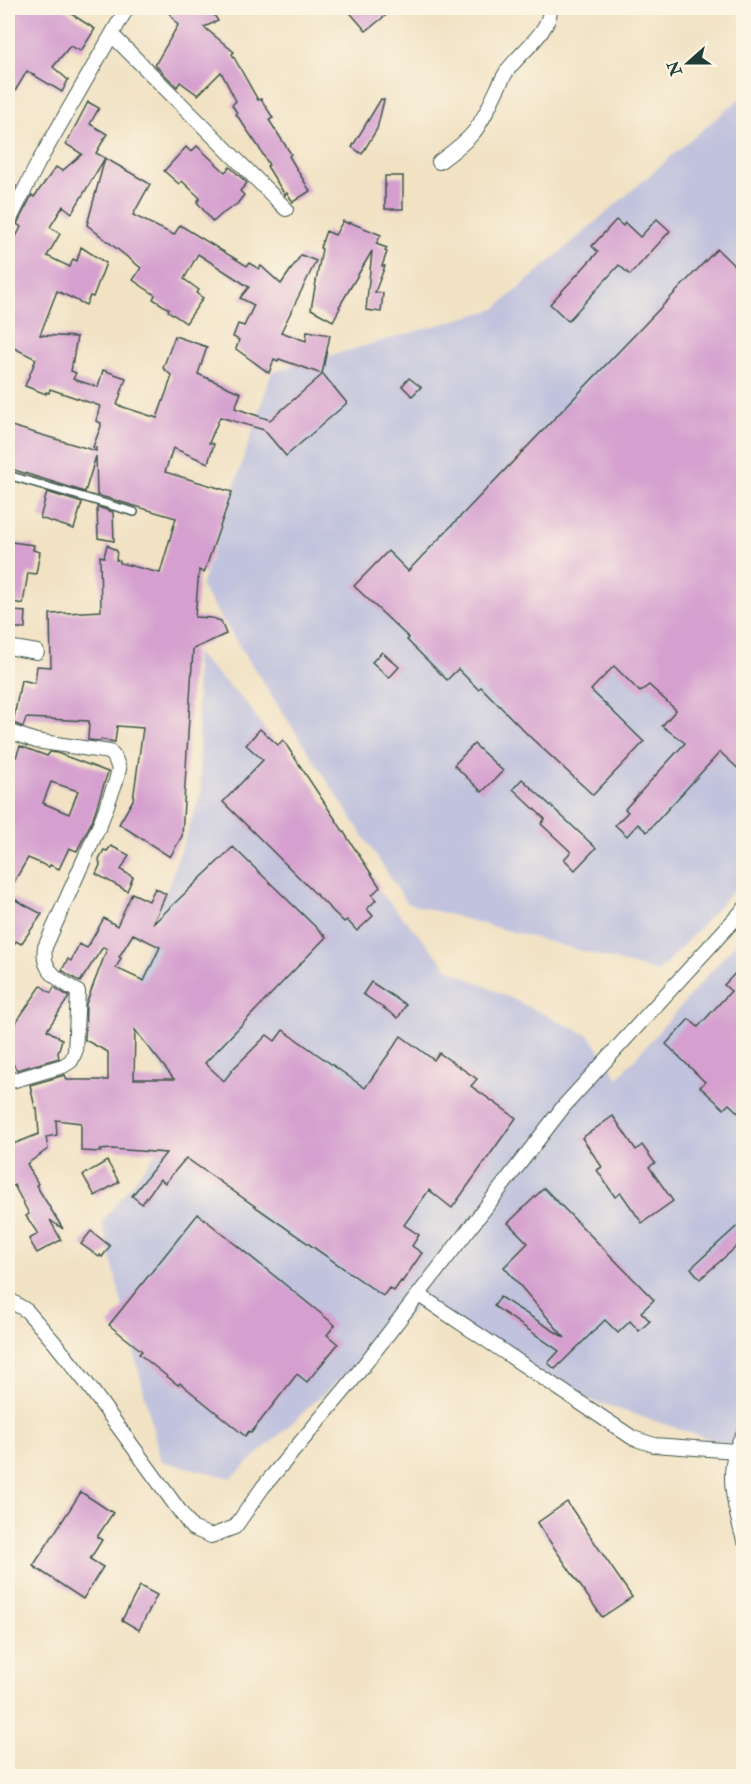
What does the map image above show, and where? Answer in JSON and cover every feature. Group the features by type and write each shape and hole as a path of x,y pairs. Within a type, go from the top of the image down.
{"street":[{"path":"8,223 38,163 127,8"},
{"path":"439,162 474,132 508,69 548,22 550,8"},
{"path":"112,35 286,209"},
{"path":"8,647 36,652"},
{"path":"8,731 36,741 110,752 119,769 100,824 45,947 45,966 78,992 75,1052 71,1061 63,1066 8,1082"},
{"path":"8,1299 27,1311 66,1358 192,1528 211,1536 235,1527 263,1487 347,1387 564,1106 744,909"},
{"path":"419,1295 633,1438 654,1445 736,1451"},
{"path":"744,1433 732,1468 733,1503 744,1540"}],"lane":[{"path":"8,474 134,512"}],"shaded area":[{"path":"743,96 743,880 658,972 407,903 201,587 272,372 495,309"},
{"path":"195,652 247,704 373,884 449,969 590,1036 618,1078 743,935 743,1450 557,1389 423,1302 232,1478 161,1461 102,1222 167,1139 166,1073 123,1015 201,793"}],"building":[{"path":"13,8 62,8 95,29 81,51 70,46 53,67 68,80 62,92 27,71 8,103 8,18"},
{"path":"180,8 210,8 218,21 204,27 234,52 232,54 258,100 261,99 273,118 269,120 291,154 289,156 310,191 293,202 287,193 285,195 258,146 236,114 232,105 236,101 221,72 198,95 180,82 177,87 155,65 178,25 170,14"},
{"path":"346,8 395,8 366,31"},
{"path":"381,99 384,100 377,129 362,154 352,147"},
{"path":"88,102 99,108 90,124 107,134 96,153 105,158 72,213 63,206 50,227 60,234 47,256 70,267 73,259 77,261 81,247 106,263 93,297 90,296 86,305 57,291 40,335 77,337 71,371 76,373 73,379 98,387 103,370 126,378 117,405 157,418 172,376 163,368 175,336 207,347 198,374 241,393 235,408 270,420 323,374 347,403 286,456 264,430 220,417 209,443 214,444 208,463 173,448 165,472 232,492 204,573 199,570 195,617 221,621 226,634 193,649 182,836 170,857 119,824 133,800 143,728 117,726 115,742 101,739 100,741 88,740 89,721 26,718 23,727 13,723 21,680 35,683 37,666 51,667 50,614 101,611 100,556 104,557 107,545 117,551 116,560 120,563 160,573 176,518 97,495 96,456 85,492 8,468 8,425 96,451 93,447 101,426 101,423 96,421 100,406 50,389 46,394 25,386 36,359 8,345 8,253 21,227 17,224 32,195 34,197 56,167 62,171 82,154 66,144"},
{"path":"197,146 225,172 230,167 247,183 240,191 244,195 237,204 213,222 197,202 200,198 182,181 179,184 164,171 186,147 191,152"},
{"path":"105,158 150,184 133,215 174,235 180,225 247,266 249,263 259,269 261,266 281,284 301,255 316,261 281,332 306,341 307,331 330,335 322,374 279,359 278,361 274,359 269,373 236,349 239,340 233,337 238,324 244,326 254,305 240,298 249,287 198,254 184,279 199,290 196,293 203,298 186,323 153,299 155,295 133,280 141,268 87,225"},
{"path":"385,176 403,176 403,209 385,209"},
{"path":"8,181 16,186 8,204"},
{"path":"657,219 670,231 630,275 619,265 568,321 550,304 598,252 592,246 616,220 623,226 625,223 640,237"},
{"path":"343,221 381,235 376,244 387,248 385,251 387,252 382,266 385,266 375,292 383,293 381,312 366,310 372,251 333,321 311,309 322,249 320,248 326,231 335,235"},
{"path":"717,249 744,275 744,774 720,752 647,832 638,824 627,836 615,825 628,812 625,809 685,743 662,726 676,710 649,685 640,692 614,666 591,690 644,742 593,795 529,736 481,687 478,689 458,669 447,680 407,640 409,638 354,586 388,551 408,571"},
{"path":"409,378 421,387 412,396 402,386"},
{"path":"47,492 82,503 74,529 40,518"},
{"path":"97,507 113,512 114,541 98,538"},
{"path":"11,542 34,545 33,550 40,552 36,574 28,573 23,604 8,601 8,564"},
{"path":"13,611 26,612 25,628 12,628"},
{"path":"382,652 399,667 389,678 372,662"},
{"path":"260,729 278,745 283,740 380,887 372,895 376,900 367,909 373,916 357,931 347,920 344,922 223,802 263,760 246,745"},
{"path":"474,744 503,771 482,792 454,765"},
{"path":"20,746 47,756 50,752 57,753 108,772 92,821 77,851 69,848 59,869 28,858 8,892 8,754 16,757","holes":["51,782 78,791 69,814 43,803"]},
{"path":"522,779 596,848 575,870 564,859 571,852 541,824 545,819 513,789"},
{"path":"111,846 129,855 121,870 133,877 127,891 96,874 100,865 99,859 104,850 107,851"},
{"path":"233,847 326,937 205,1063 224,1081 267,1035 275,1041 283,1030 365,1088 401,1036 434,1060 439,1053 477,1079 471,1086 516,1118 452,1208 429,1190 404,1225 419,1235 412,1246 422,1253 394,1291 389,1288 383,1296 186,1158 165,1183 160,1179 142,1204 132,1196 166,1153 112,1149 100,1150 101,1152 81,1151 81,1123 56,1120 57,1135 46,1137 48,1149 27,1164 38,1184 36,1185 63,1229 50,1220 61,1240 37,1253 29,1239 38,1234 26,1216 29,1214 14,1185 8,1189 8,1146 39,1134 37,1108 35,1108 30,1085 65,1075 67,1080 108,1080 108,1052 85,1040 86,1004 107,949 103,947 80,982 62,970 68,959 71,961 79,944 87,948 104,918 117,926 132,893 149,901 155,888 166,894 153,924","holes":["133,934 160,947 144,981 116,968 121,958 119,957","135,1030 174,1079 134,1079"]},
{"path":"8,896 42,914 21,944 16,941 8,955"},
{"path":"744,964 744,1118 729,1104 724,1109 700,1087 705,1082 666,1044 689,1019 698,1027 731,991 724,985"},
{"path":"371,982 406,1005 398,1018 363,994"},
{"path":"41,986 51,993 54,987 69,997 47,1030 62,1039 59,1058 17,1070 8,1057 8,1034"},
{"path":"613,1116 636,1150 642,1145 655,1163 649,1167 673,1201 642,1223 621,1193 615,1197 597,1170 602,1167 582,1138"},
{"path":"107,1161 119,1182 95,1196 83,1175"},
{"path":"544,1188 654,1300 641,1312 650,1321 639,1331 630,1321 618,1333 605,1320 555,1369 548,1363 559,1351 494,1306 500,1297 565,1338 504,1267 528,1243 508,1223"},
{"path":"198,1214 335,1325 327,1335 338,1344 307,1382 297,1374 251,1433 249,1431 245,1436 180,1383 178,1385 139,1354 142,1351 109,1325"},
{"path":"744,1220 744,1240 700,1279 691,1268"},
{"path":"91,1231 110,1246 102,1257 81,1244"},
{"path":"81,1492 113,1513 97,1537 102,1540 90,1559 103,1567 83,1599 33,1566"},
{"path":"567,1502 632,1597 602,1617 537,1523"},
{"path":"140,1586 157,1595 139,1630 122,1620"}]}
